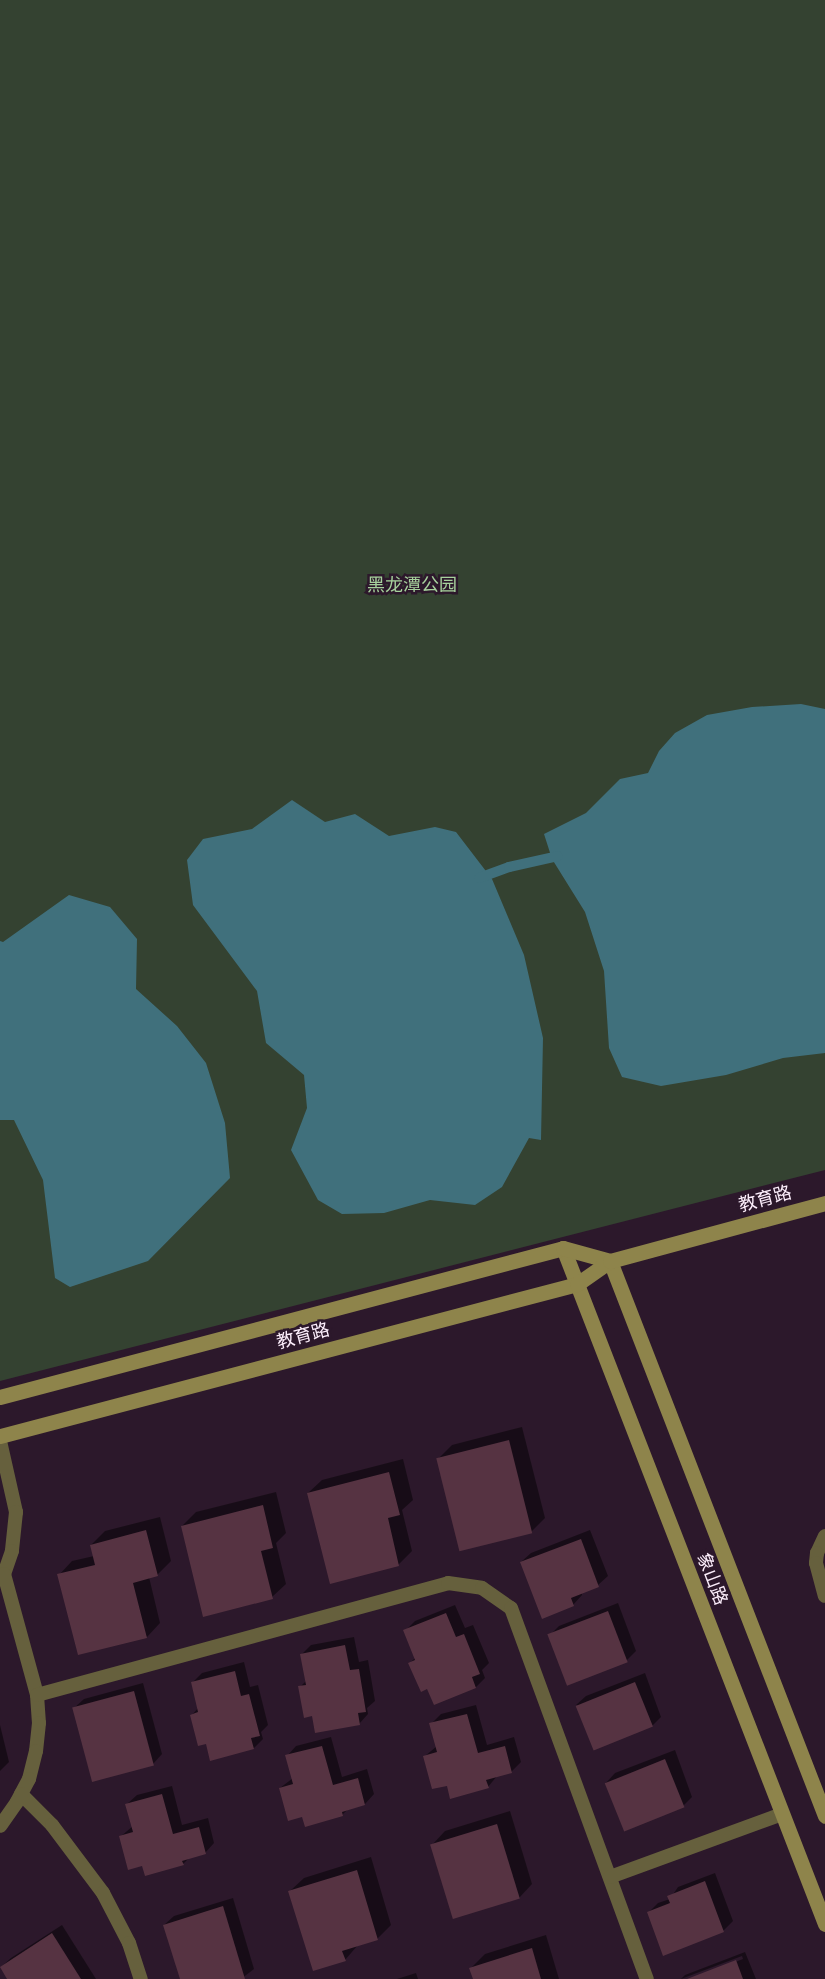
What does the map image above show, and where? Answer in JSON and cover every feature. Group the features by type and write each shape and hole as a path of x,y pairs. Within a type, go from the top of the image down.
{"main road":[{"name":"教育路","path":"0,1436 578,1284 610,1261 825,1203"},
{"name":"教育路","path":"0,1397 563,1248"},
{"path":"563,1248 610,1261"},
{"name":"象山路","path":"563,1248 825,1924"},
{"name":"象山路","path":"610,1261 825,1816"}],"lane":[{"path":"0,1441 16,1512 12,1551 2,1574 37,1695 39,1723 36,1751 21,1794 0,1826"},
{"path":"825,1536 817,1552 816,1563 825,1596"},
{"path":"37,1695 448,1583 482,1588 511,1608 647,1979"},
{"path":"21,1794 79,1858 103,1893 129,1943 141,1979"},
{"path":"610,1877 782,1814"}],"green space":[{"name":"黑龙潭公园","path":"0,0 825,0 825,1170 0,1381"}],"water":[{"path":"801,704 825,709 825,1053 783,1058 726,1075 661,1086 622,1077 609,1048 604,971 585,912 552,859 544,834 586,813 620,779 648,773 659,751 675,733 707,715 752,707"},
{"path":"292,800 325,822 355,814 389,836 435,827 456,832 492,879 524,955 543,1038 541,1140 529,1138 502,1187 475,1205 430,1200 384,1213 342,1214 318,1200 291,1150 307,1108 304,1075 266,1043 257,991 193,905 187,860 203,839 252,829"},
{"path":"69,895 110,907 137,939 136,989 177,1026 206,1063 225,1123 230,1178 148,1261 70,1287 55,1278 43,1180 14,1120 0,1120 0,941 3,942"}],"building":[{"path":"509,1440 532,1533 459,1551 436,1458"},
{"path":"389,1472 400,1515 388,1518 399,1566 330,1584 307,1493"},
{"path":"263,1505 273,1548 261,1551 273,1599 203,1617 181,1526"},
{"path":"146,1530 158,1576 133,1583 147,1638 78,1655 57,1574 95,1565 90,1545"},
{"path":"581,1539 599,1587 571,1598 574,1606 542,1619 520,1562"},
{"path":"608,1611 628,1662 567,1686 547,1634"},
{"path":"446,1613 456,1637 464,1634 480,1674 472,1677 476,1688 434,1705 427,1689 421,1692 408,1663 415,1660 403,1630"},
{"path":"345,1645 350,1670 359,1669 366,1712 358,1713 360,1725 315,1733 312,1716 304,1718 298,1686 306,1685 300,1654"},
{"path":"235,1671 241,1696 249,1694 260,1736 251,1738 254,1749 210,1761 206,1744 198,1746 190,1715 198,1712 191,1682"},
{"path":"635,1682 653,1727 594,1750 576,1706"},
{"path":"134,1691 154,1765 92,1782 72,1708"},
{"path":"467,1714 478,1753 505,1746 512,1773 486,1780 489,1788 450,1799 447,1786 432,1789 423,1756 437,1752 429,1723"},
{"path":"322,1746 333,1785 358,1778 365,1805 342,1812 343,1816 305,1827 302,1817 288,1821 279,1788 293,1784 285,1755"},
{"path":"665,1759 684,1807 624,1832 605,1783"},
{"path":"162,1794 173,1834 199,1827 206,1854 182,1861 184,1865 145,1876 142,1866 128,1870 119,1836 133,1832 125,1804"},
{"path":"497,1824 520,1899 453,1919 430,1844"},
{"path":"357,1870 378,1940 342,1951 346,1961 313,1971 288,1891"},
{"path":"705,1881 724,1932 663,1956 647,1912 670,1903 667,1896"},
{"path":"223,1906 245,1979 180,1979 163,1925"},
{"path":"52,1933 81,1979 7,1979 0,1967"},
{"path":"532,1948 541,1979 473,1979 469,1968"},
{"path":"736,1960 743,1979 687,1979"}],"waterway":[{"path":"479,878 509,867 558,856"}]}
